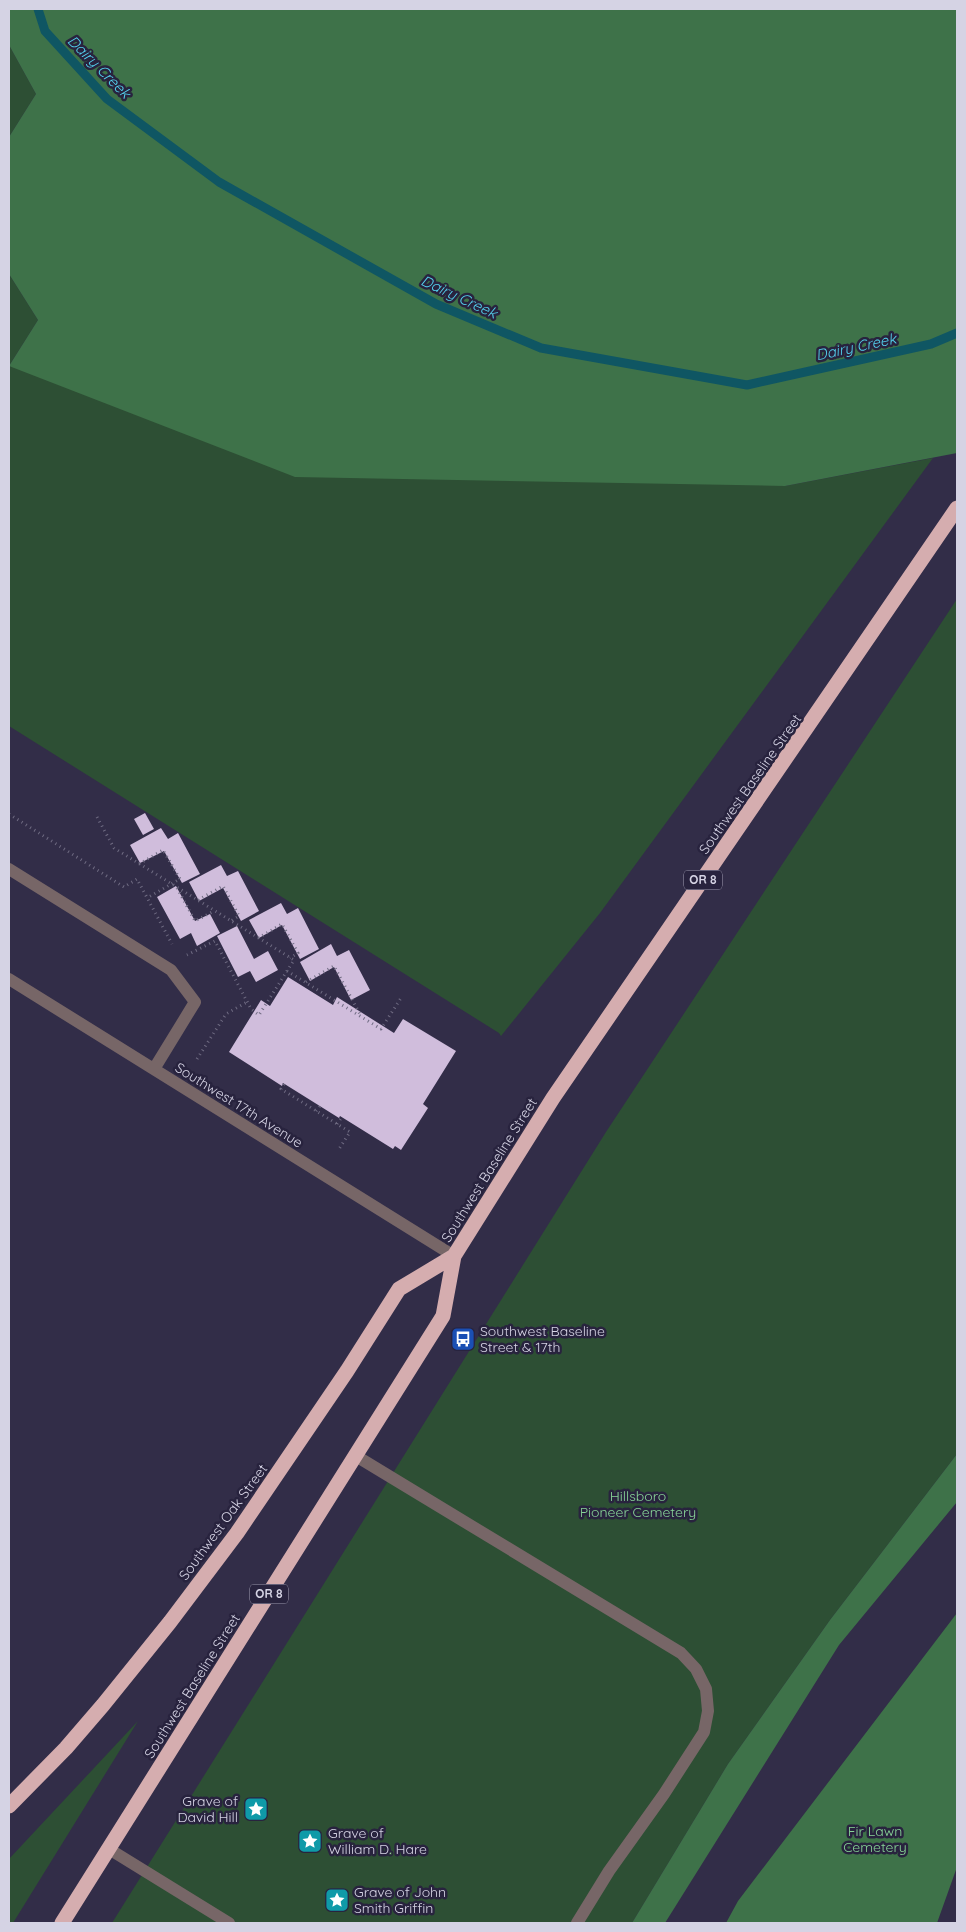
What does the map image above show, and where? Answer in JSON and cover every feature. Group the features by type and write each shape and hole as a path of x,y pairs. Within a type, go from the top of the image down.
{"highway":[{"name":"Southwest Baseline Street","path":"62,1923 443,1316 454,1256 553,1098 957,508"},
{"name":"Southwest Oak Street","path":"9,1806 66,1748 103,1705 170,1622 232,1540 347,1370 399,1289 454,1256"}],"street":[{"path":"9,869 171,970 195,1002 154,1070"},
{"name":"Southwest 17th Avenue","path":"9,979 454,1256"},
{"path":"356,1456 681,1653 696,1669 706,1689 708,1711 704,1732 664,1794 609,1871 577,1923"},
{"path":"108,1849 229,1923"}],"path":[{"path":"9,814 124,887 137,878 174,947"},
{"path":"97,817 114,848 294,960 260,1015 251,1010 215,941 188,956 181,951"},
{"path":"139,864 163,850 180,879 147,898"},
{"path":"198,900 222,886 239,916 231,921"},
{"path":"177,887 195,921 214,911"},
{"path":"258,938 282,924 298,953 290,958"},
{"path":"306,982 334,966 362,1017"},
{"path":"287,971 381,1029 401,998"},
{"path":"196,1059 226,1014 247,1002"},
{"path":"284,1084 281,1089 350,1132 340,1149"},
{"path":"316,1112 320,1106"},
{"path":"337,1124 342,1117"}],"green space":[{"path":"9,9 957,9 957,453 785,486 295,477 9,366 38,320 9,274 9,137 36,94 9,45"},
{"path":"9,45 36,94 9,137"},
{"path":"9,274 38,320 9,366"},
{"path":"9,366 785,486 933,458 600,913 501,1036 9,726"},
{"name":"Hillsboro Pioneer Cemetery","path":"957,599 957,1454 830,1620 728,1764 632,1923 112,1923 606,1132"},
{"path":"957,1454 957,1502 839,1645 665,1923 632,1923 728,1764 830,1620"},
{"name":"Fir Lawn Cemetery","path":"957,1613 957,1867 937,1923 726,1923 738,1901"},
{"path":"138,1721 13,1923 9,1923 9,1859"}],"building":[{"path":"145,813 154,829 143,835 134,819"},
{"path":"161,828 168,839 178,833 200,874 182,883 164,851 140,863 130,845"},
{"path":"221,865 227,876 238,871 259,911 241,921 223,888 199,901 189,882"},
{"path":"176,886 195,921 210,914 220,933 197,946 191,933 180,939 157,897"},
{"path":"281,903 287,914 298,908 319,949 300,959 282,925 259,938 249,920"},
{"path":"237,926 254,959 268,951 278,970 256,982 250,971 238,977 217,936"},
{"path":"331,944 337,956 349,950 370,990 351,1000 334,967 310,981 300,962"},
{"path":"288,977 333,1005 337,997 394,1033 403,1019 456,1051 423,1104 428,1108 401,1150 395,1146 393,1149 283,1083 282,1086 229,1052 261,1000 270,1006"}],"waterway":[{"name":"Dairy Creek","path":"38,9 45,31 107,99 219,182 436,304 541,348 747,385 931,344 957,333"}],"place":[{"name":"Southwest Baseline Street & 17th","path":"463,1339"},
{"name":"Grave of David Hill","path":"256,1809"},
{"name":"Grave of William D. Hare","path":"310,1841"},
{"name":"Grave of John Smith Griffin","path":"337,1900"}]}
